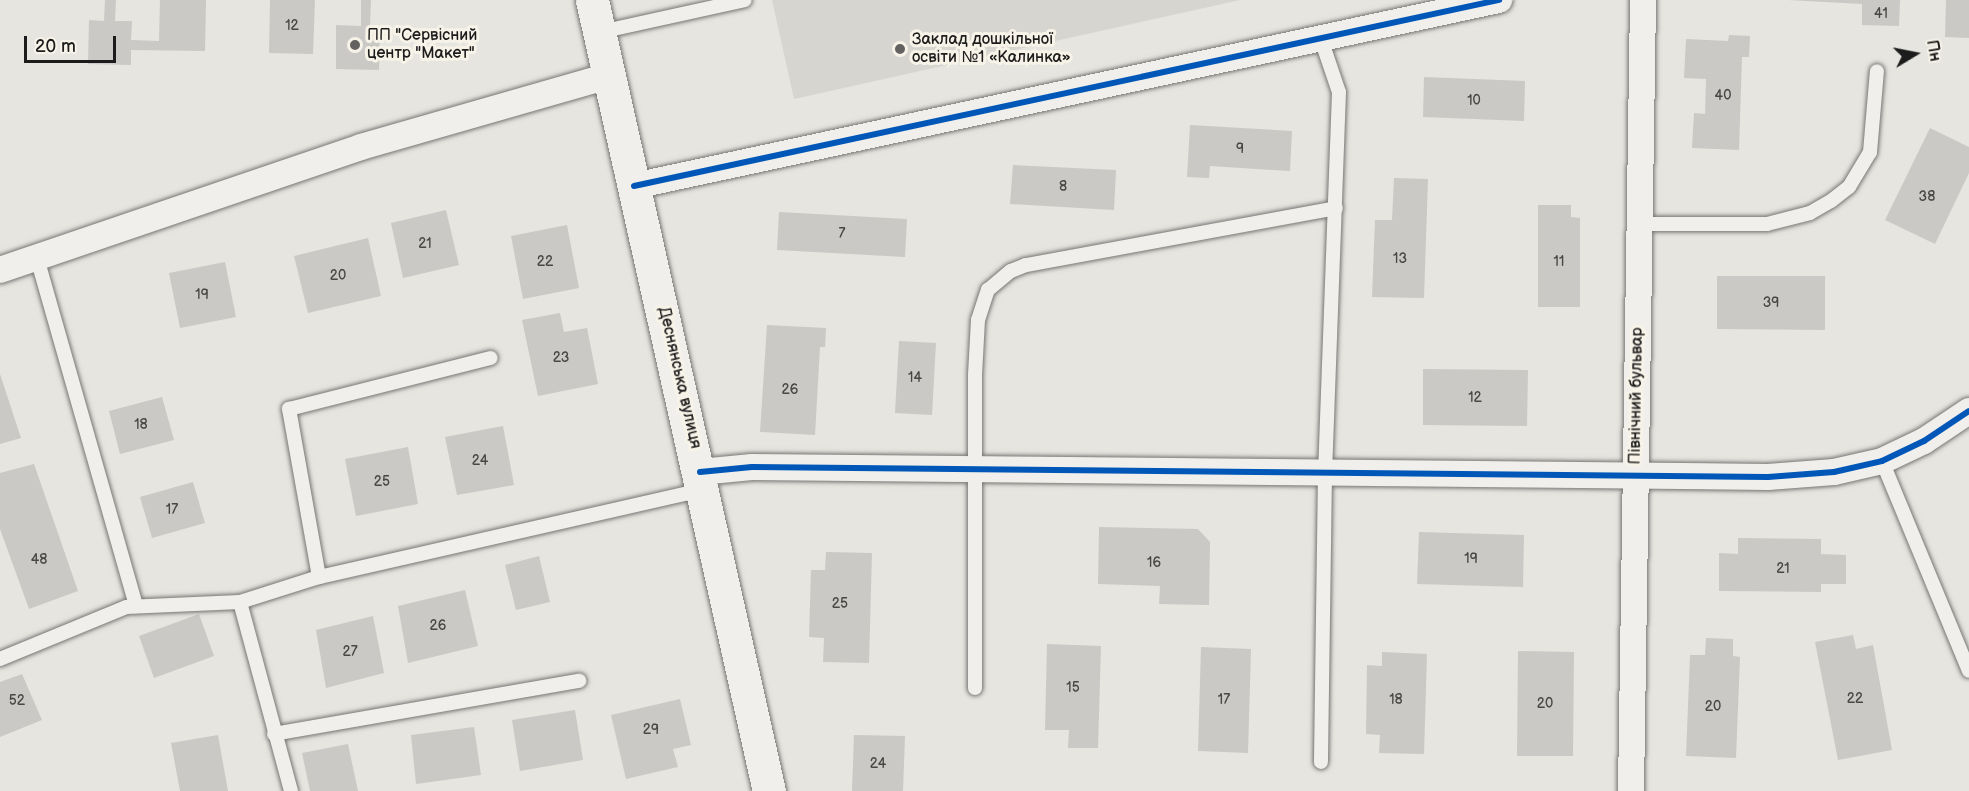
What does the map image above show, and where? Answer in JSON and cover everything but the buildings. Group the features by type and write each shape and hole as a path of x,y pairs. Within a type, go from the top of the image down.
{"street":[{"name":"Деснянська вулиця","path":"592,0 703,481 769,791"},
{"path":"634,186 1320,36 1499,0"},
{"name":"Північний бульвар","path":"1631,791 1642,0"},
{"path":"0,270 361,147 609,76"},
{"path":"703,481 752,467 975,471 1637,473 1717,479 1768,477 1834,472 1882,461 1924,441 1969,411"}],"lane":[{"path":"600,32 745,0"},
{"path":"1320,36 1339,92 1325,472 1321,762"},
{"path":"1640,224 1767,224 1810,213 1831,201 1849,187 1870,152 1877,70"},
{"path":"975,688 978,320 988,290 1011,271 1336,208"},
{"path":"37,258 136,606"},
{"path":"319,577 289,409 491,358"},
{"path":"1882,461 1969,671"},
{"path":"0,659 126,607 240,602 319,577 703,481"},
{"path":"240,602 291,791"},
{"path":"274,734 579,681"}],"shaded area":[{"name":"Заклад дошкільної освіти №1 «Калинка»","path":"772,0 1240,0 794,99"}],"cycle path":[{"path":"634,186 1499,0"},
{"path":"700,472 752,467 1768,477 1834,472 1882,461 1924,441 1969,411"}],"place":[{"name":"ПП \"Сервісний центр \"Макет\"","path":"355,45"},
{"name":"Заклад дошкільної освіти №1 «Калинка»","path":"900,49"}]}
